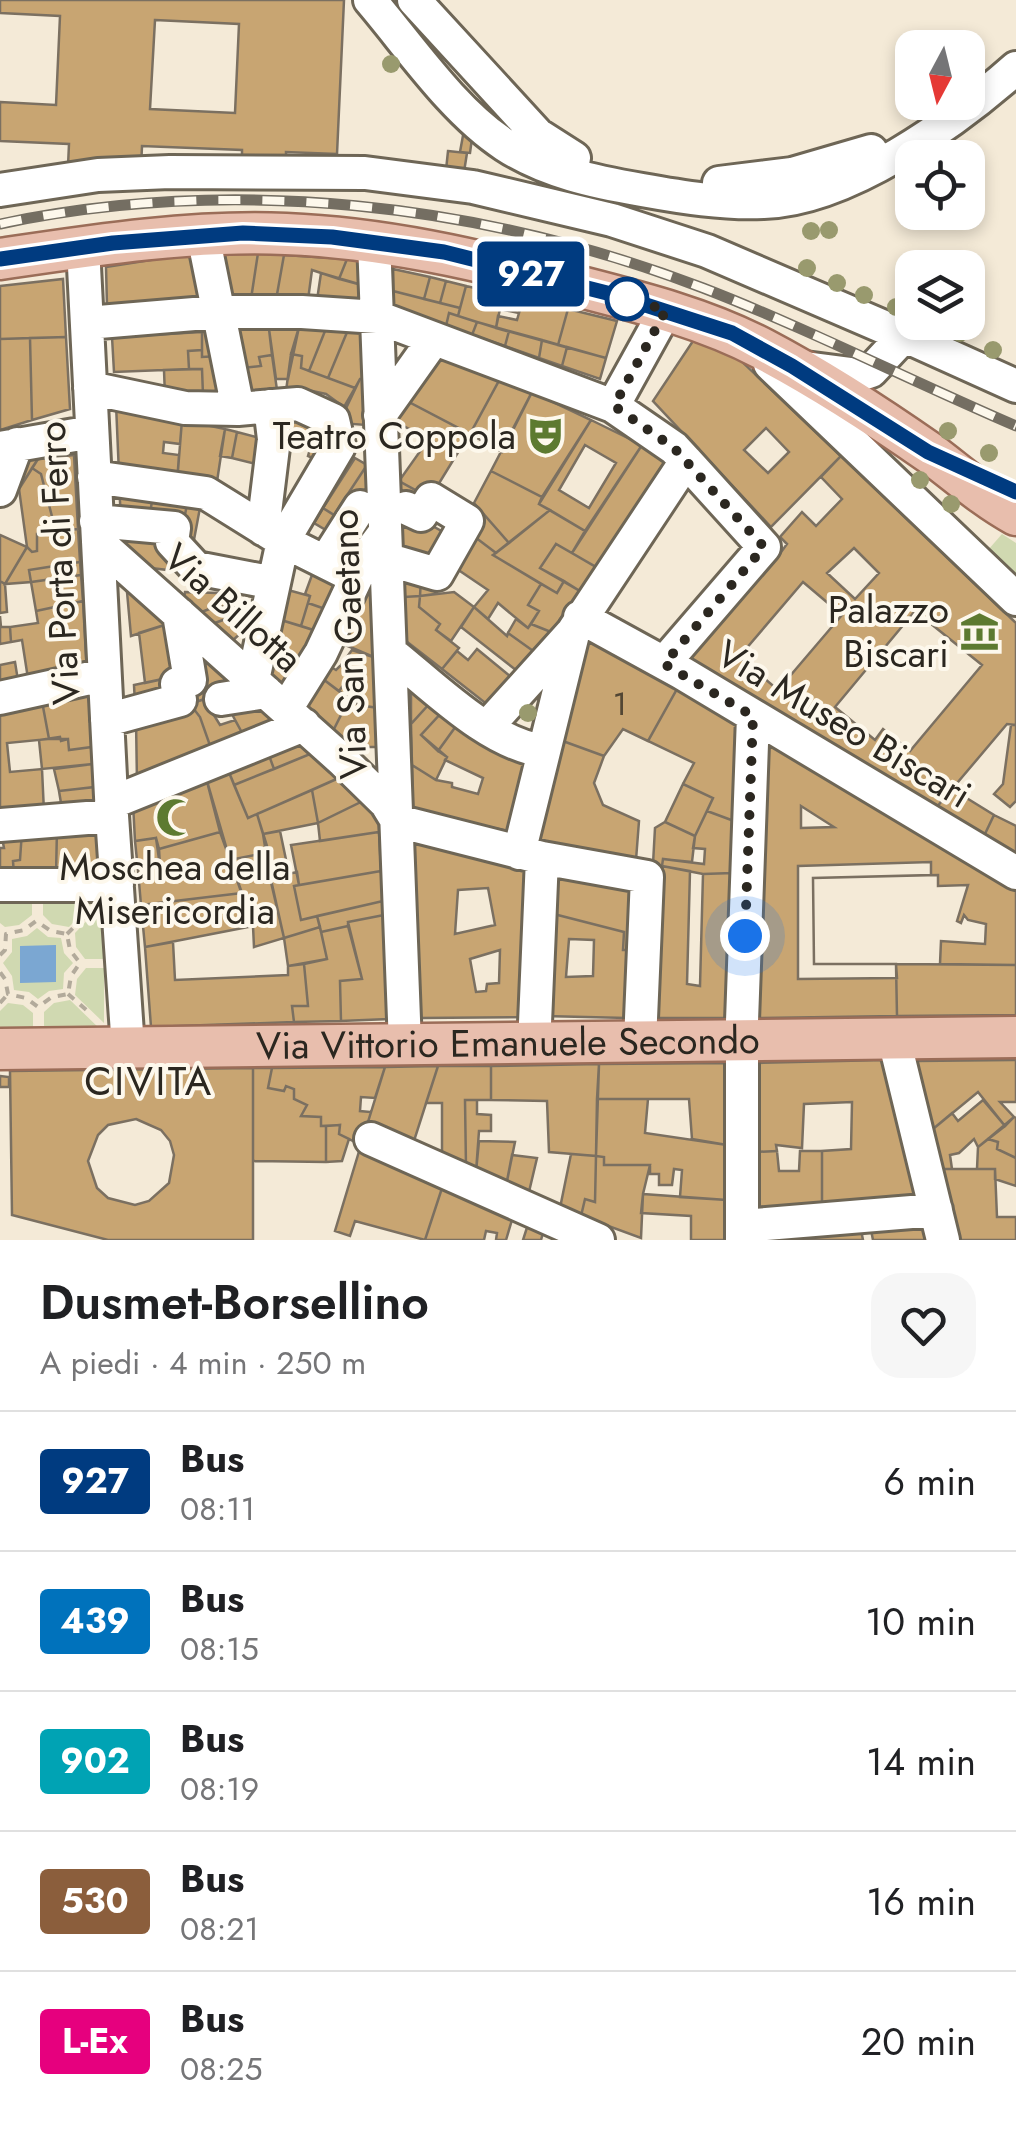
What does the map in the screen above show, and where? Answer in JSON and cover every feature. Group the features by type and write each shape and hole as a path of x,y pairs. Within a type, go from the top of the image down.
{"main road":[{"path":"0,259 83,246 202,235 285,234 374,241 461,256 666,310 732,333 928,452 1016,515"},
{"path":"928,452 1016,492"},
{"name":"Via Vittorio Emanuele Secondo","path":"0,1049 1016,1038"}],"street":[{"path":"370,0 428,71 505,145 571,176 745,202 806,195 849,182 980,99 1016,68"},
{"path":"414,0 538,135 581,161 615,173 654,181 721,184 759,180 832,164 945,122"},
{"path":"0,168 98,175 365,173 473,187 612,220 707,251 895,332"},
{"path":"0,190 98,175"},
{"path":"202,235 218,312 269,406 280,529 272,592 277,702"},
{"name":"Via San Gaetano","path":"374,241 380,414 392,533 390,652 406,1044"},
{"name":"Via Porta di Ferro","path":"83,246 111,810 128,1048"},
{"path":"614,406 666,310"},
{"path":"87,324 218,312 377,316 614,406 680,454 764,547 673,668"},
{"path":"732,333 775,368 1016,599"},
{"path":"380,414 434,339"},
{"path":"792,366 859,376 871,371 900,340"},
{"path":"914,340 1016,386"},
{"path":"90,388 185,408 269,406 333,420 340,446 280,529"},
{"path":"0,490 9,446 92,432"},
{"path":"487,727 577,624 680,454"},
{"path":"94,477 206,493 280,529 325,562 356,578"},
{"path":"325,562 360,508"},
{"path":"97,532 174,528 172,542 196,568 272,592"},
{"name":"Via Billotta","path":"97,532 151,589 342,760 386,803 397,821"},
{"path":"0,824 111,810 277,702 322,653 365,559 392,533"},
{"path":"151,589 196,568"},
{"path":"107,720 180,700 176,684 190,680 179,614"},
{"path":"536,1023 531,856 544,751 577,624"},
{"name":"Via Museo Biscari","path":"577,624 673,668 1016,874"},
{"path":"390,652 500,738 544,751"},
{"path":"0,698 104,675"},
{"path":"222,699 277,702"},
{"path":"753,716 742,1040 742,1233 940,1225 894,1039"},
{"path":"342,760 394,759"},
{"path":"397,821 531,856 648,877 640,1042"},
{"path":"0,885 116,880"},
{"path":"371,1139 598,1240"}],"path":[{"path":"6,934 24,930 36,921 51,931 67,934 70,950 80,963 71,976 68,994"},
{"path":"0,928 6,934 5,950 0,955"},
{"path":"0,972 8,994"},
{"path":"8,994 26,998 38,1007 52,997 68,994"},
{"path":"0,1003 8,994"},
{"path":"68,994 96,1019"}],"green space":[{"path":"1002,534 1016,543 1016,576 988,550"},
{"path":"0,899 32,900 32,915 19,925 5,927 0,923"},
{"path":"43,899 95,900 69,927 52,924 43,915"},
{"path":"102,905 104,959 85,959 76,947 75,933"},
{"path":"37,928 48,937 61,938 64,953 73,963 64,973 63,989 49,991 38,999 29,992 14,990 12,976 3,963 12,952 12,939 27,936"},
{"path":"86,968 104,968 104,1023 75,995 77,979"},
{"path":"70,1000 101,1030 44,1029 44,1012 54,1003"},
{"path":"8,1003 23,1005 33,1013 33,1029 0,1029 0,1011"}],"water":[{"path":"56,945 56,982 20,983 20,946"}],"building":[{"path":"0,0 344,0 337,154 286,152 286,160 242,159 242,150 142,146 141,169 68,166 69,144 0,141 0,102 56,105 60,16 0,13","holes":["155,20 239,24 235,113 150,109"]},
{"path":"464,130 473,131 470,153 460,152"},
{"path":"448,151 467,153 464,172 446,170"},
{"path":"217,250 258,253 251,299 226,299"},
{"path":"195,253 202,298 107,306 106,267"},
{"path":"258,253 284,255 276,300 251,299"},
{"path":"284,255 347,259 339,279 312,270 308,300 276,300"},
{"path":"347,259 361,260 362,285 339,279"},
{"path":"393,269 430,277 424,299 393,291"},
{"path":"321,273 362,285 362,300 317,300"},
{"path":"430,277 446,281 440,303 424,299"},
{"path":"63,279 66,337 0,339 0,286"},
{"path":"446,281 466,286 460,308 440,303"},
{"path":"466,286 523,299 519,313 500,309 496,328 458,316"},
{"path":"393,291 460,308 458,316 449,313 446,326 393,308"},
{"path":"523,299 568,309 558,345 496,328 498,316 517,320"},
{"path":"568,309 617,321 606,358 558,345"},
{"path":"449,313 477,322 472,335 446,326"},
{"path":"477,322 509,331 505,346 472,335"},
{"path":"350,325 328,378 309,371 327,326"},
{"path":"350,325 365,329 364,379 355,388 328,378"},
{"path":"327,326 309,371 301,368 302,356 291,354 299,327"},
{"path":"299,327 288,379 276,379 269,329"},
{"path":"269,329 272,355 259,357 261,366 242,368 232,330"},
{"path":"214,331 220,356 202,357 202,332"},
{"path":"509,331 542,340 539,358 505,346"},
{"path":"202,332 202,350 188,351 189,369 114,372 112,337"},
{"path":"66,337 70,409 32,420 30,338"},
{"path":"30,338 32,420 0,430 0,339"},
{"path":"542,340 567,347 562,366 539,358"},
{"path":"693,341 735,355 841,456 771,527 653,401","holes":["766,428 789,452 768,473 744,450"]},
{"path":"567,347 606,358 600,379 562,366"},
{"path":"202,350 202,357 220,356 228,394 203,395 202,369 189,369 188,351"},
{"path":"291,354 302,356 301,368 355,388 344,407 326,394 303,389 286,391"},
{"path":"272,355 277,390 247,394 242,368 261,366 259,357"},
{"path":"439,357 501,377 470,434 409,402"},
{"path":"202,369 203,395 165,397 164,370"},
{"path":"501,377 532,392 502,452 470,434"},
{"path":"360,379 364,379 366,425 339,423"},
{"name":"Teatro Coppola","path":"532,392 591,420 542,497 491,471"},
{"path":"409,402 470,434 457,454 396,422"},
{"path":"116,404 182,420 180,444 164,442 163,453 179,455 177,483 119,474"},
{"path":"296,415 331,431 317,460 308,456 310,449 287,439"},
{"path":"182,420 225,429 216,488 177,483"},
{"path":"591,420 642,445 585,531 539,504","holes":["585,445 616,463 589,508 559,490"]},
{"path":"225,429 237,432 232,458 220,456"},
{"path":"237,432 264,439 260,465 232,458"},
{"path":"428,440 457,454 430,498 399,481"},
{"path":"642,445 668,457 596,567 572,553"},
{"path":"74,455 78,529 56,532 41,474 32,468 38,459"},
{"name":"Palazzo Biscari","path":"841,456 1016,623 1016,725 1007,724 936,808 688,658 779,555 787,544 780,537 802,512 816,526 842,499 821,477","holes":["854,548 879,573 855,599 827,573","803,582 842,615 778,690 739,657","915,611 982,665 910,751 883,729 875,740 835,707"]},
{"path":"355,458 367,465 334,515 323,508"},
{"path":"38,459 19,489 14,486 18,461"},
{"path":"367,465 369,487 345,522 334,515"},
{"path":"32,468 41,474 56,532 37,534 37,551 32,552 27,547 19,489"},
{"path":"491,471 542,497 539,504 550,510 509,543 474,503"},
{"path":"399,481 430,498 400,500"},
{"path":"119,485 174,492 173,505 152,501 149,520 121,518"},
{"path":"174,492 189,494 183,525 149,520 152,501 173,505"},
{"path":"189,494 202,497 193,545 183,525"},
{"path":"474,503 509,543 496,553 471,534 467,514"},
{"path":"323,508 345,522 336,536 314,523"},
{"path":"400,508 454,538 438,566 402,554"},
{"path":"550,510 585,531 572,553 556,544 540,568 564,581 557,593 493,555"},
{"path":"78,529 80,562 29,570 31,582 5,584 27,547 37,551 37,534"},
{"path":"122,529 165,530 171,548 168,570 151,568 122,541"},
{"path":"471,534 496,553 493,555 541,584 528,605 539,611 528,628 498,603 488,619 474,607 488,590 457,569"},
{"path":"0,535 27,547 5,584 0,581"},
{"path":"556,544 596,567 580,591 540,568"},
{"path":"80,562 81,575 31,582 29,570"},
{"path":"373,563 376,658 336,641"},
{"path":"316,564 344,574 331,611 308,603 310,596 305,594"},
{"path":"403,574 421,578 420,596 404,597"},
{"path":"81,575 83,601 36,611 31,582"},
{"path":"421,578 435,581 435,594 420,596"},
{"path":"0,581 5,584 7,612 0,613"},
{"path":"564,581 580,591 551,632 531,624 539,611 528,605 541,584 557,593"},
{"path":"288,590 310,596 301,626 281,620"},
{"path":"143,591 174,622 131,636 127,592"},
{"path":"185,592 218,593 217,606 199,613 184,600"},
{"path":"454,592 474,607 451,641 436,630 440,624 419,607 420,596"},
{"path":"218,593 235,594 234,608 217,606"},
{"path":"420,596 419,607 440,624 436,630 459,648 442,669 406,641 404,597"},
{"path":"83,601 87,675 29,685 22,640 11,642 10,627 38,623 36,611"},
{"path":"308,603 331,611 323,633 301,626"},
{"path":"217,606 234,608 234,616 212,624 199,613"},
{"path":"474,607 507,636 508,633 536,653 521,674 461,627"},
{"path":"0,616 1,627 10,627 11,642 0,644"},
{"path":"234,616 241,633 232,641 212,624"},
{"path":"516,619 528,628 531,624 551,632 536,653 508,633"},
{"path":"281,620 323,633 289,691 267,674"},
{"path":"174,622 182,675 145,683 139,633"},
{"path":"589,639 677,689 648,741 623,729 604,756 560,740"},
{"path":"194,647 249,690 190,704 186,695 207,684"},
{"path":"477,649 516,681 493,709 442,669 457,651 468,660"},
{"path":"352,650 376,658 378,708 359,705 339,691 348,679 349,669 341,665"},
{"path":"15,662 19,687 0,692 0,665"},
{"path":"323,662 336,670 341,665 349,669 348,679 339,691 315,673"},
{"path":"315,673 349,699 333,731 298,699"},
{"path":"167,678 169,698 135,705 134,685"},
{"path":"88,684 92,747 69,750 68,739 49,739 41,696"},
{"path":"411,684 432,701 411,724"},
{"path":"677,689 738,724 734,821 707,811 713,798 683,784 694,763 648,741"},
{"path":"41,696 49,739 7,743 10,772 42,769 44,812 0,817 0,705"},
{"path":"257,697 284,725 246,740 227,705"},
{"path":"204,699 220,725 235,720 246,740 213,754 200,717 190,704"},
{"path":"349,699 378,708 381,747 352,747 333,731"},
{"path":"432,701 444,710 421,735 447,757 436,780 412,765 411,724"},
{"path":"190,704 200,717 213,754 137,783 136,720"},
{"path":"444,710 459,722 438,751 421,735"},
{"path":"459,722 525,760 508,831 413,811 412,765 436,780 478,794 483,778 445,760 447,757 438,751"},
{"path":"1011,725 1016,725 1016,801 1010,807 994,794 1003,784"},
{"path":"300,736 315,752 274,769 267,750"},
{"path":"60,737 61,741 68,739 69,750 92,747 93,764 42,769 39,740"},
{"path":"764,739 1016,886 1016,965 940,964 941,941 985,944 986,924 968,920 964,915 961,923 957,921 968,885 938,886 938,875 813,878 814,964 896,964 897,1016 756,1018","holes":["801,806 834,827 801,828"]},
{"path":"560,740 604,756 594,783 603,805 639,821 636,860 539,842"},
{"path":"267,750 274,769 234,785 226,765"},
{"path":"315,752 341,777 248,818 234,785"},
{"path":"93,764 95,787 59,791 54,769"},
{"path":"226,765 248,818 257,814 267,846 265,853 230,860 205,774"},
{"name":"Moschea della Misericordia","path":"205,774 220,832 159,849 156,838 135,841 133,803"},
{"path":"341,777 365,800 318,823 312,790"},
{"path":"683,784 713,798 695,836 665,822"},
{"path":"95,787 96,805 62,809 59,791"},
{"path":"952,789 994,815 984,836 936,808"},
{"path":"312,790 318,823 263,834 257,814"},
{"path":"365,800 378,813 379,832 320,841 318,823"},
{"path":"707,811 734,821 732,873 703,874 662,866 663,859 704,864 705,849 693,848"},
{"path":"994,815 1016,826 1016,855 984,836"},
{"path":"665,822 695,836 692,862 663,859 662,866 653,864 655,828"},
{"path":"96,827 99,876 56,875 57,829"},
{"path":"57,829 56,875 14,875 13,861 20,860 22,831"},
{"path":"22,831 20,860 13,861 14,875 0,874 0,848 4,848 1,832"},
{"path":"280,831 289,874 270,878 263,834"},
{"path":"220,832 242,893 141,905 138,870 160,866 159,849"},
{"path":"379,832 381,871 299,885 291,845"},
{"path":"156,838 160,866 138,870 135,841"},
{"path":"411,841 536,873 529,1017 421,1018","holes":["488,888 495,925 455,934 458,890","500,950 499,983 487,984 486,991 476,992 470,959"]},
{"path":"265,853 284,938 254,947 253,926 230,860"},
{"path":"931,862 931,875 813,878 814,964 896,964 897,978 798,979 798,866"},
{"path":"662,866 690,871 687,984 700,986 703,874 732,873 727,1018 656,1018"},
{"path":"381,871 383,901 301,920 294,886"},
{"path":"297,872 299,885 294,886 301,920 317,916 320,927 284,938 270,878"},
{"path":"547,876 632,890 630,950 623,950 624,932 546,912"},
{"path":"242,893 253,926 145,947 141,905"},
{"path":"383,901 384,915 321,932 317,916"},
{"path":"546,912 624,932 623,950 630,950 627,1018 544,1016","holes":["569,939 594,940 593,976 566,977"]},
{"path":"384,915 389,1019 341,1021 340,981 362,979 348,922"},
{"path":"348,926 362,979 340,981 341,1021 294,1022 292,1006 308,1006 304,964 327,959 321,932"},
{"path":"320,927 327,959 288,966 284,938"},
{"path":"173,942 175,980 288,975 288,966 304,964 308,1006 292,1006 294,1022 151,1027 145,947"},
{"path":"896,964 1016,965 1016,1015 897,1016"},
{"path":"885,1060 919,1196 822,1206 822,1151 851,1149 852,1102 804,1104 802,1148 776,1145 777,1151 756,1152 756,1063"},
{"path":"1016,1060 1016,1102 1000,1102 1014,1117 1005,1126 978,1092 933,1129 916,1061"},
{"path":"729,1063 727,1145 692,1139 689,1099 597,1099 599,1064"},
{"path":"599,1064 596,1156 549,1152 547,1101 491,1100 491,1066"},
{"path":"438,1066 413,1144 368,1122 385,1067"},
{"path":"438,1066 491,1066 491,1100 465,1100 466,1167 442,1157 442,1103 426,1103"},
{"path":"385,1067 375,1098 361,1097 360,1111 371,1112 361,1145 339,1134 340,1125 321,1126 321,1117 301,1116 307,1105 294,1099 294,1089 268,1088 272,1068"},
{"path":"253,1068 253,1240 108,1240 12,1215 10,1071","holes":["136,1119 161,1130 174,1155 169,1183 149,1201 135,1205 108,1198 97,1188 88,1161 98,1135 108,1125"]},
{"path":"253,1068 272,1068 268,1088 294,1089 294,1099 307,1105 301,1116 321,1117 321,1126 326,1126 326,1162 253,1161"},
{"path":"0,1076 9,1077 9,1087 0,1087"},
{"path":"597,1099 648,1099 645,1133 727,1145 726,1200 680,1197 682,1170 674,1169 672,1185 659,1185 659,1174 650,1174 650,1165 604,1165 604,1157 596,1156"},
{"path":"465,1100 477,1100 477,1114 491,1115 491,1131 479,1131 476,1172 466,1167"},
{"path":"983,1100 1005,1126 978,1147 974,1139 959,1153 950,1155 952,1169 942,1169 933,1129 952,1113 958,1121"},
{"path":"1014,1117 1016,1158 997,1149 998,1142 988,1139"},
{"path":"340,1125 339,1134 349,1139 342,1161 326,1162 326,1126"},
{"path":"988,1139 998,1142 997,1149 1016,1158 1016,1186 995,1179 995,1169 977,1169 978,1147"},
{"path":"479,1141 515,1142 506,1186 476,1172"},
{"path":"361,1145 444,1182 425,1240 355,1221 350,1236 335,1231"},
{"path":"777,1151 779,1171 799,1171 800,1151 822,1151 822,1206 755,1212 756,1152"},
{"path":"571,1154 596,1156 595,1202 585,1199 581,1216 560,1208"},
{"path":"512,1155 537,1158 528,1196 506,1186"},
{"path":"596,1156 604,1157 604,1165 650,1165 643,1194 641,1238 581,1216 585,1199 595,1202"},
{"path":"942,1169 995,1169 997,1217 1016,1217 1016,1240 960,1240"},
{"path":"444,1182 514,1213 506,1240 496,1240 497,1233 486,1231 484,1240 425,1240"},
{"path":"643,1194 726,1200 726,1240 691,1240 691,1216 641,1213"},
{"path":"531,1215 546,1222 541,1240 523,1240"},
{"path":"927,1226 931,1240 873,1240 871,1230"},
{"path":"861,1230 863,1240 802,1240 801,1235"}],"railway":[{"path":"0,224 88,209 177,201 266,200 444,217 532,235 703,288 1016,426"}],"bus line":[{"name":"927","path":"0,259 83,246 243,233 332,237 444,252 615,295 732,333 928,452 1016,492"}],"place":[{"name":"Teatro Coppola","path":"546,436"},
{"name":"Palazzo Biscari","path":"979,632"},
{"name":"Moschea della Misericordia","path":"175,818"}],"district":[{"name":"CIVITA","path":"149,1081"}],"route":[{"path":"627,299 615,295 666,310 614,406 674,448 764,547 664,664 753,716 745,936"}]}
